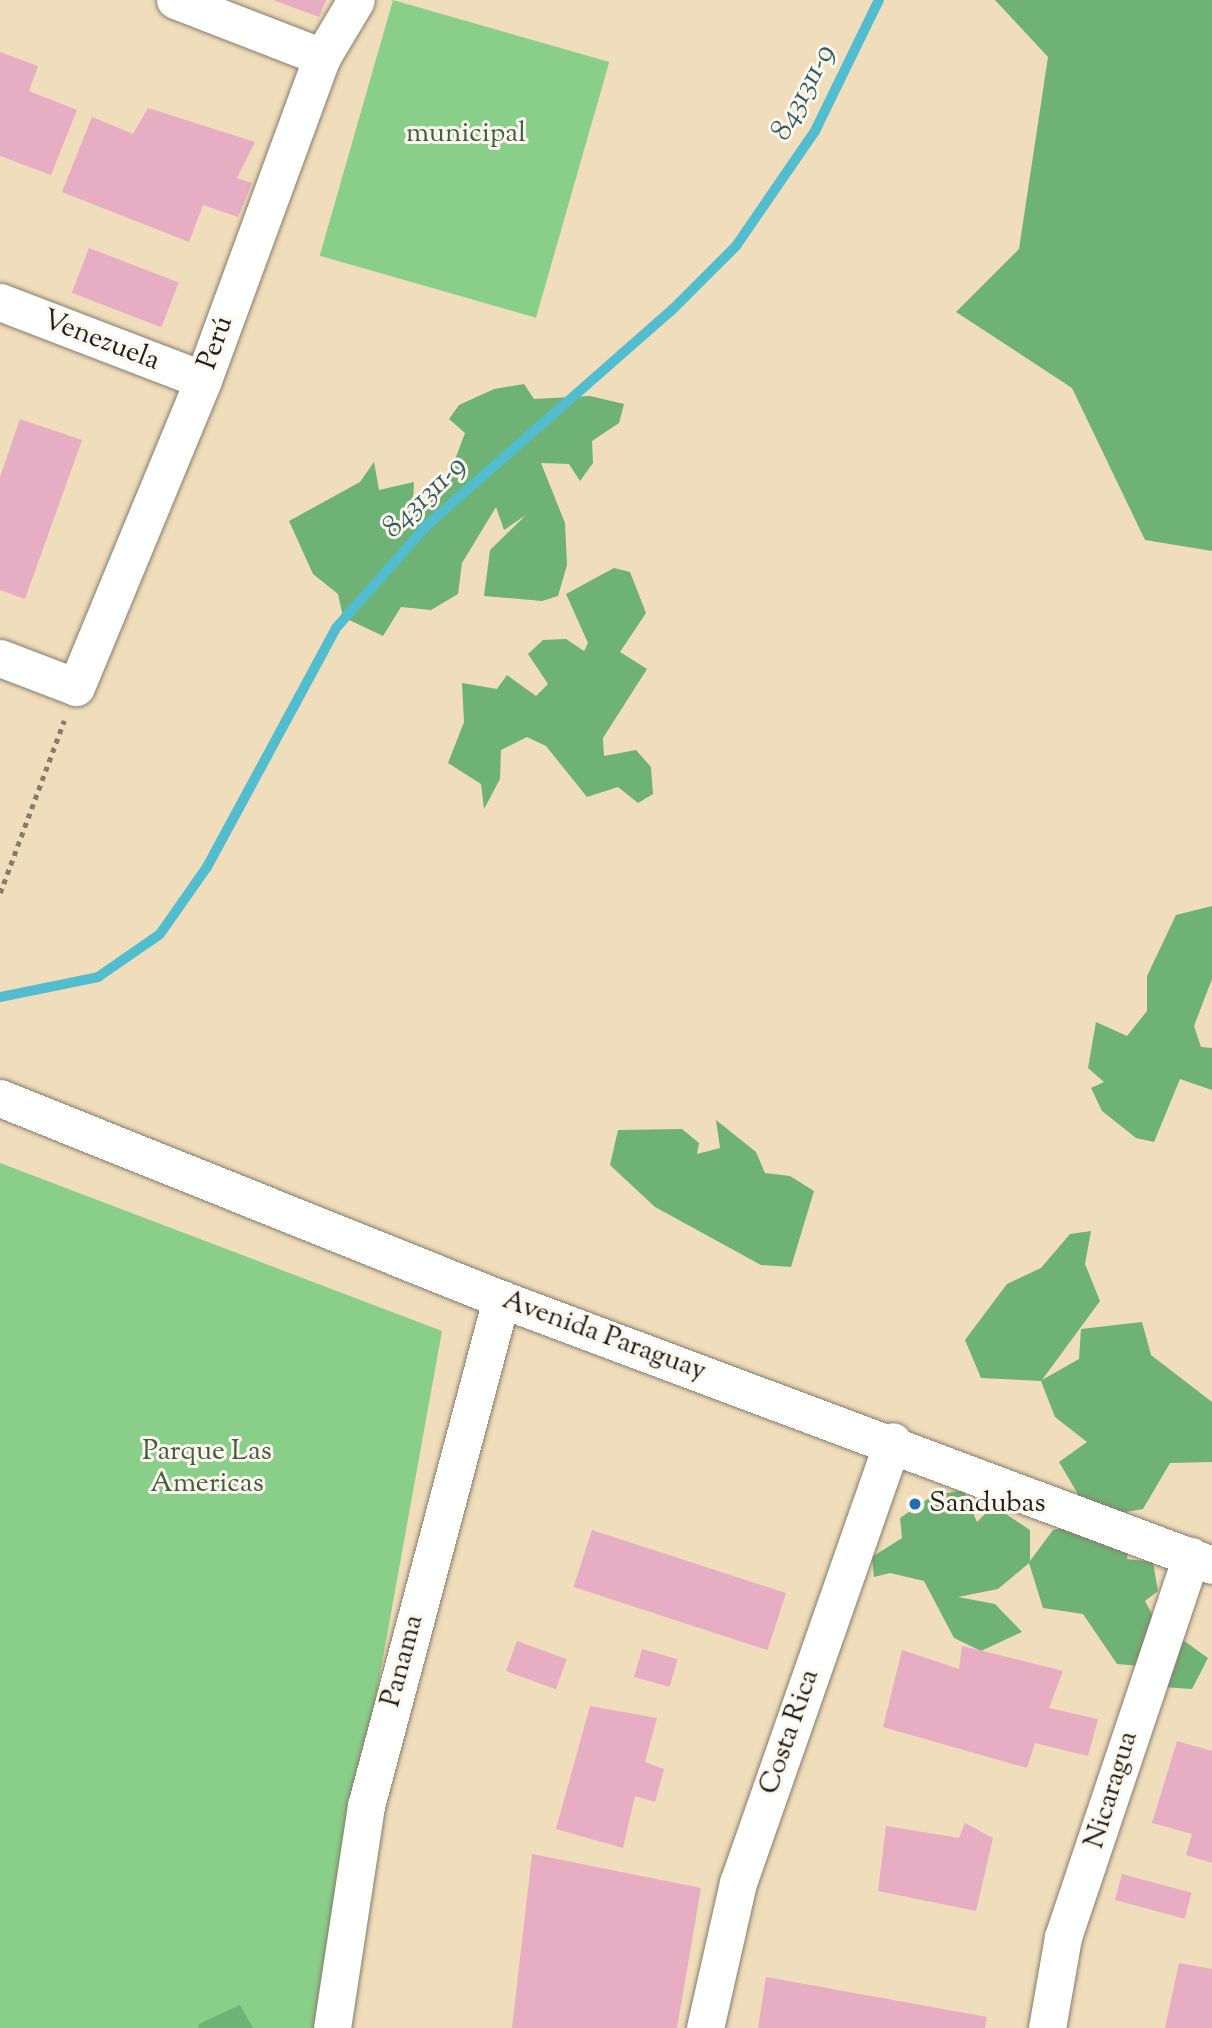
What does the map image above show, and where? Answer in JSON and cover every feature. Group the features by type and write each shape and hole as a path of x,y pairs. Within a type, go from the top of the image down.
{"street":[{"path":"175,0 322,57"},
{"name":"Perú","path":"76,687 202,380 322,57 356,0"},
{"name":"Venezuela","path":"0,302 202,380"},
{"path":"0,657 76,687"},
{"name":"Avenida Paraguay","path":"0,1098 501,1299 893,1441 1202,1561"},
{"name":"Panama","path":"332,2028 366,1806 501,1299"},
{"name":"Costa Rica","path":"705,2028 738,1883 893,1441"},
{"name":"Nicaragua","path":"1047,2028 1063,1937 1202,1561"}],"path":[{"path":"0,893 76,687"}],"green space":[{"name":"municipal","path":"393,0 609,62 536,318 320,256"},
{"path":"995,0 1212,0 1212,551 1145,540 1072,388 956,312 1019,249 1048,57"},
{"path":"524,384 534,399 590,396 624,404 619,423 592,441 593,463 580,481 569,464 541,463 565,523 567,565 558,596 542,601 484,596 490,550 526,515 504,530 496,507 462,563 458,594 431,610 401,607 383,636 343,617 338,594 313,574 289,521 360,482 374,462 379,490 414,482 413,501 440,499 465,433 449,419 459,405 494,389"},
{"path":"614,568 630,572 646,613 620,652 647,669 603,738 604,756 636,750 651,767 653,794 638,803 618,787 587,797 546,746 527,737 501,750 500,779 484,809 481,784 448,763 464,722 462,683 497,689 507,675 536,696 548,684 528,654 543,640 566,639 584,651 588,643 566,594"},
{"path":"1212,906 1212,979 1194,1026 1201,1047 1212,1048 1212,1090 1180,1079 1154,1142 1136,1138 1102,1111 1091,1088 1104,1082 1088,1068 1096,1022 1127,1036 1147,1011 1147,976 1176,915"},
{"path":"716,1120 756,1152 765,1173 790,1176 814,1191 791,1267 761,1265 655,1207 610,1165 618,1130 682,1129 699,1143 697,1154 720,1148"},
{"name":"Parque Las Americas","path":"0,1163 442,1331 316,2028 0,2028"},
{"path":"1091,1231 1085,1264 1100,1301 1042,1380 1079,1359 1081,1329 1142,1322 1151,1355 1212,1402 1212,1462 1170,1463 1143,1509 1092,1518 1059,1462 1087,1442 1055,1417 1041,1381 981,1378 965,1340 1007,1284 1041,1268 1070,1234"},
{"path":"963,1490 977,1522 985,1514 1006,1514 1030,1530 1030,1561 1053,1530 1079,1524 1129,1541 1127,1559 1153,1562 1158,1591 1145,1601 1155,1620 1208,1658 1192,1689 1149,1686 1142,1666 1117,1664 1083,1614 1043,1608 1029,1563 998,1589 958,1597 995,1604 1022,1632 981,1651 954,1638 924,1581 890,1573 874,1577 872,1557 902,1538 900,1518 932,1496"},
{"path":"240,2005 253,2028 198,2028 199,2024"}],"building":[{"path":"273,0 326,0 319,17"},
{"path":"0,52 38,66 29,91 77,110 51,175 0,156"},
{"path":"148,108 255,142 237,178 252,183 238,217 203,205 189,242 62,192 92,117 133,134"},
{"path":"89,248 179,282 161,327 72,293"},
{"path":"20,419 82,440 25,599 0,590 0,477"},
{"path":"592,1530 786,1593 767,1650 573,1587"},
{"path":"517,1641 567,1659 556,1689 506,1671"},
{"path":"962,1646 1063,1671 1049,1708 1098,1719 1088,1756 1035,1743 1027,1768 883,1727 902,1650 959,1669"},
{"path":"642,1649 678,1659 670,1687 634,1677"},
{"path":"590,1706 657,1718 645,1762 664,1769 655,1802 635,1796 623,1848 556,1829"},
{"path":"1177,1741 1212,1751 1212,1863 1186,1855 1192,1834 1152,1823"},
{"path":"965,1823 993,1838 976,1911 878,1891 886,1826 959,1838"},
{"path":"532,1854 701,1888 677,2028 512,2028"},
{"path":"1122,1874 1192,1893 1185,1919 1115,1900"},
{"path":"1179,1963 1212,1969 1212,2028 1165,2028"},
{"path":"766,1977 987,2017 985,2028 758,2028"}],"waterway":[{"name":"8431311-9","path":"0,997 98,977 160,934 207,867 336,628 427,525 671,311 736,246 815,131 879,0"}],"place":[{"name":"Sandubas","path":"915,1504"}]}
